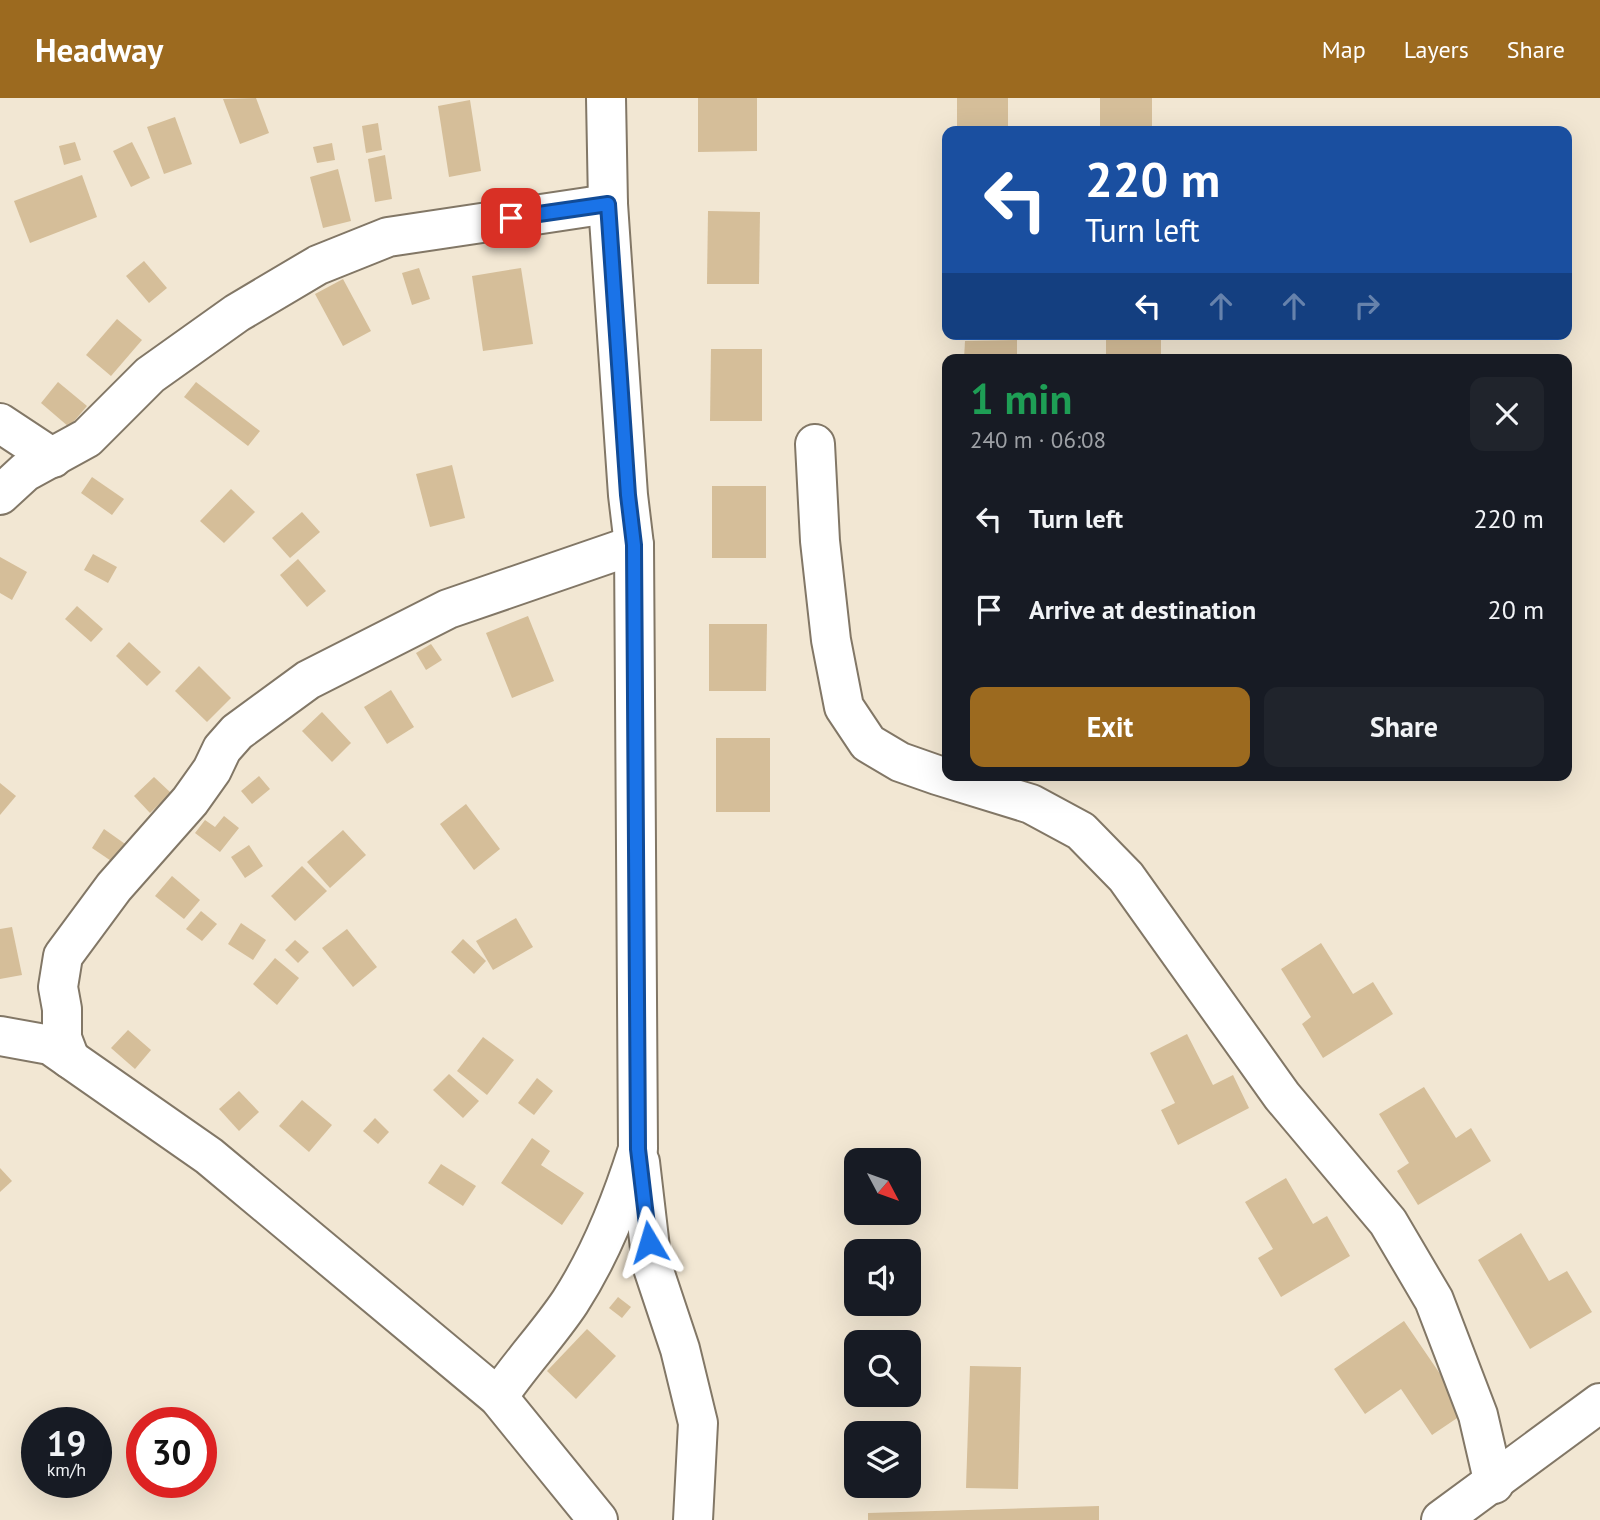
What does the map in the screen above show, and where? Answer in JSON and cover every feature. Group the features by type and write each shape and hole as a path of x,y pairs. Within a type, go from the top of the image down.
{"street":[{"path":"606,98 608,204 628,495 634,545 638,1149 652,1265 680,1349 698,1423 693,1520"},
{"path":"0,495 25,472 87,438 150,375 237,313 317,265 388,237 608,204"},
{"path":"0,423 53,458"},
{"path":"815,444 820,541 831,640 844,707 868,743 900,762 942,777"},
{"path":"69,1059 62,1038 62,1009 58,987 63,956 114,887 190,801 212,770 222,749 237,732 308,680 448,609 634,545"},
{"path":"956,781 1031,804 1081,831 1126,877 1282,1096 1388,1222 1434,1300 1478,1415 1494,1484"},
{"path":"0,1036 50,1045 209,1156 498,1397 598,1520"},
{"path":"498,1397 519,1364 569,1304 597,1258 620,1206 638,1149"},
{"path":"1441,1520 1494,1484 1600,1404"}],"building":[{"path":"256,98 269,133 240,144 223,99"},
{"path":"698,98 757,98 757,151 698,152"},
{"path":"957,98 1008,98 1008,126 957,126"},
{"path":"1100,98 1152,98 1152,126 1100,126"},
{"path":"470,100 481,171 449,177 438,106"},
{"path":"175,117 192,164 164,174 147,127"},
{"path":"378,123 382,150 366,153 362,126"},
{"path":"75,142 81,160 64,165 59,146"},
{"path":"132,142 150,178 131,187 113,151"},
{"path":"332,143 335,160 317,163 313,147"},
{"path":"385,155 392,199 375,202 368,159"},
{"path":"338,169 351,221 323,228 310,177"},
{"path":"82,175 97,217 30,243 14,201"},
{"path":"708,211 760,212 759,284 707,284"},
{"path":"144,261 167,288 149,303 126,276"},
{"path":"419,268 430,299 412,305 402,273"},
{"path":"521,268 533,344 483,351 472,276"},
{"path":"343,279 371,331 343,346 315,294"},
{"path":"117,319 142,340 111,376 86,355"},
{"path":"1017,340 1017,354 964,354 965,341"},
{"path":"1106,340 1161,340 1161,354 1106,354"},
{"path":"711,349 762,349 762,421 710,421"},
{"path":"58,382 87,406 69,427 41,403"},
{"path":"196,382 260,431 248,446 184,397"},
{"path":"452,465 465,518 430,527 416,474"},
{"path":"92,477 124,499 112,515 81,493"},
{"path":"712,486 766,486 766,558 712,558"},
{"path":"231,489 255,512 224,543 200,521"},
{"path":"302,512 320,532 290,558 272,538"},
{"path":"93,554 117,567 108,583 84,570"},
{"path":"0,557 27,572 12,600 0,593"},
{"path":"298,559 326,591 307,607 280,575"},
{"path":"77,606 103,629 91,642 65,619"},
{"path":"528,616 554,681 512,698 486,633"},
{"path":"709,624 767,624 766,691 709,691"},
{"path":"129,642 161,672 147,686 116,656"},
{"path":"431,644 442,660 426,670 416,653"},
{"path":"199,666 231,698 207,722 175,691"},
{"path":"391,690 414,727 387,744 364,707"},
{"path":"322,712 351,743 332,762 302,731"},
{"path":"716,738 770,738 770,812 716,812"},
{"path":"259,776 270,789 252,804 241,791"},
{"path":"154,777 171,793 150,813 134,796"},
{"path":"0,783 16,796 0,815"},
{"path":"466,804 500,849 474,870 440,824"},
{"path":"224,816 239,828 220,852 195,833 205,820 215,827"},
{"path":"104,829 135,851 123,869 92,848"},
{"path":"343,830 366,855 330,888 307,862"},
{"path":"249,845 263,866 245,878 231,857"},
{"path":"302,866 327,891 295,921 271,896"},
{"path":"172,876 200,900 184,919 155,896"},
{"path":"201,911 217,924 202,941 186,929"},
{"path":"516,918 533,947 493,970 476,941"},
{"path":"241,923 266,940 253,960 228,944"},
{"path":"12,927 22,975 0,979 0,929"},
{"path":"347,929 377,967 353,987 322,948"},
{"path":"463,939 486,961 474,974 451,952"},
{"path":"295,940 309,952 298,963 285,950"},
{"path":"1321,943 1353,994 1373,982 1393,1014 1323,1058 1302,1024 1311,1017 1281,969"},
{"path":"275,958 299,978 277,1005 253,984"},
{"path":"128,1030 151,1050 135,1069 111,1048"},
{"path":"1187,1034 1213,1085 1233,1075 1249,1108 1178,1145 1161,1110 1175,1103 1150,1053"},
{"path":"483,1037 514,1060 487,1095 457,1071"},
{"path":"449,1074 479,1101 463,1118 433,1090"},
{"path":"537,1078 553,1091 534,1115 518,1103"},
{"path":"1424,1087 1456,1138 1471,1128 1491,1161 1418,1205 1397,1171 1409,1163 1379,1114"},
{"path":"239,1091 259,1112 239,1131 219,1109"},
{"path":"302,1100 332,1125 309,1152 279,1126"},
{"path":"375,1118 389,1132 378,1144 363,1131"},
{"path":"532,1138 550,1151 541,1165 584,1193 562,1225 501,1183"},
{"path":"441,1164 476,1186 463,1206 428,1183"},
{"path":"0,1168 12,1181 0,1192"},
{"path":"1286,1178 1313,1224 1327,1216 1350,1256 1281,1297 1258,1258 1273,1249 1245,1202"},
{"path":"1521,1233 1549,1281 1567,1271 1592,1312 1530,1349 1478,1260"},
{"path":"618,1297 631,1307 622,1318 609,1308"},
{"path":"1404,1321 1466,1412 1432,1435 1401,1389 1365,1414 1334,1369"},
{"path":"587,1329 616,1356 576,1399 547,1371"},
{"path":"970,1366 1021,1367 1018,1489 966,1488"},
{"path":"1099,1506 1099,1520 868,1520 868,1513"}],"route":[{"path":"511,218 608,204 619,330 628,495 634,545 638,1149 649,1242"}]}
